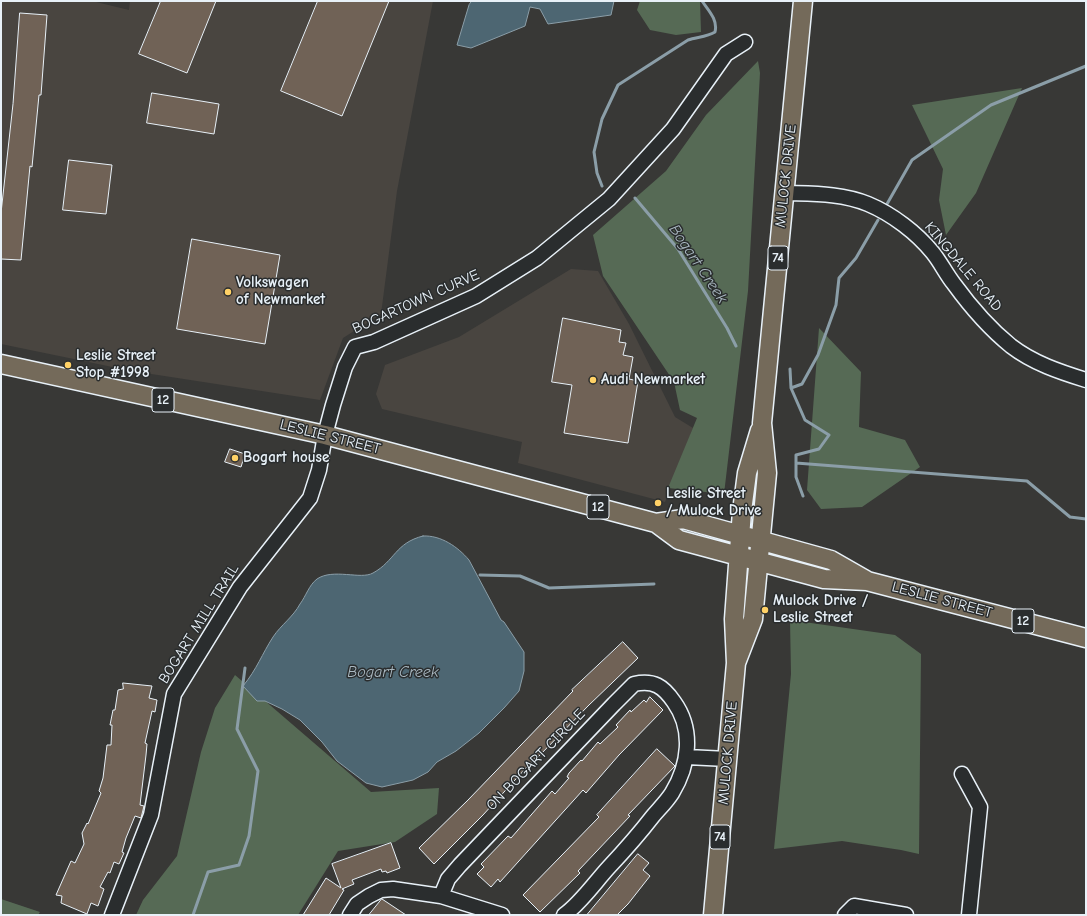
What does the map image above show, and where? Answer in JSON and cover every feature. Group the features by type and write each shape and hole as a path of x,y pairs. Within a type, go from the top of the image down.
{"main road":[{"name":"MULOCK DRIVE","path":"736,663 753,619 759,561 767,473 762,423 803,1"},
{"name":"LESLIE STREET","path":"1,364 325,435 656,523 679,540 824,579 867,581 1086,638"},
{"name":"MULOCK DRIVE","path":"713,915 736,663 734,619 740,534 747,473 762,423"},
{"name":"LESLIE STREET","path":"656,523 683,519 740,534 831,560 867,581"}],"street":[{"name":"BOGARTOWN CURVE","path":"325,435 345,367 356,347 374,342 476,296 537,258 609,198 673,130 726,54 745,42"},
{"name":"KINGDALE ROAD","path":"784,193 833,194 868,204 891,216 910,230 933,253 962,294 984,320 1012,347 1063,373 1086,380"},
{"name":"BOGART MILL TRAIL","path":"112,915 152,814 174,694 240,586 310,498 319,470 325,435"},
{"name":"ON BOGART CIRCLE","path":"441,896 448,879 460,865 517,803 634,684 643,682 654,683 664,688 679,708 685,725 687,757 682,774 672,794 635,839 564,915"},
{"path":"687,757 728,759"},
{"path":"962,774 980,807 969,915"},
{"path":"350,915 357,904 381,890 393,889 441,896 502,915"},
{"path":"845,915 854,906 906,915"}],"shaded area":[{"path":"1,1 92,1 129,10 130,1 433,1 397,191 381,314 343,338 320,400 132,371 1,344"},
{"path":"571,269 598,271 629,324 675,417 693,428 665,502 518,463 522,442 382,409 376,394 385,365 459,337"}],"green space":[{"path":"640,1 700,1 701,32 676,35 650,30 637,10"},
{"path":"758,61 760,73 748,291 724,494 668,488 697,418 680,410 674,382 603,276 593,235 666,171 706,115"},
{"path":"1022,88 976,193 946,235 939,200 943,169 912,105"},
{"path":"819,328 861,372 859,427 905,440 920,467 862,507 821,509 807,490"},
{"path":"790,620 895,635 921,654 919,854 842,841 774,849 791,674"},
{"path":"235,675 371,792 439,788 437,814 395,842 338,851 298,915 136,915 143,900 177,856 201,752 215,708"},
{"path":"1,899 40,912 38,915 1,915"}],"water":[{"path":"472,1 614,1 611,15 548,24 540,9 530,7 525,26 471,48 457,45 469,5"},
{"name":"Bogart Creek","path":"423,536 430,536 449,543 469,560 501,620 504,622 524,652 524,671 519,691 479,733 456,751 437,762 428,772 413,780 382,787 366,783 337,761 322,742 300,720 265,701 257,701 243,686 252,674 273,637 294,613 314,581 331,574 368,575 373,573 386,563 406,543"}],"building":[{"path":"161,1 216,1 187,73 139,54"},
{"path":"318,1 389,1 342,116 281,91"},
{"path":"20,13 47,15 41,95 39,95 32,167 30,166 21,260 1,259 1,213 13,104"},
{"path":"152,93 219,104 214,134 147,123"},
{"path":"69,160 112,165 106,214 63,210"},
{"name":"Volkswagen of Newmarket","path":"192,239 280,255 265,344 177,329"},
{"name":"Audi Newmarket","path":"563,318 621,330 619,342 626,343 623,355 633,357 629,379 638,381 628,443 564,433 572,385 552,382"},
{"name":"Bogart house","path":"230,449 245,454 241,467 225,462"},
{"path":"623,642 638,658 537,758 536,757 483,815 434,864 419,848 468,800 573,691 572,690"},
{"path":"123,683 152,686 149,698 157,700 155,712 152,711 145,743 147,744 140,805 144,806 141,818 135,816 126,838 122,852 124,853 119,864 114,862 110,873 108,872 100,887 104,889 98,906 91,903 87,914 61,903 62,896 56,895 71,861 75,863 84,844 82,833 87,823 88,824 101,793 99,791 103,778 107,745 111,745 112,725 110,725 113,710 115,710 118,690 123,689"},
{"path":"650,697 663,710 619,755 586,793 583,790 500,882 498,879 491,887 477,874 484,867 481,864 508,836 511,838 552,791 555,794 569,778 567,777 569,773 581,760 582,761 598,742 600,744 618,727 616,725 630,710 631,712 644,700 646,702"},
{"path":"657,749 675,766 628,815 630,816 578,871 580,873 540,912 523,895 599,817 597,815"},
{"path":"391,843 400,868 387,873 386,871 382,872 381,869 352,880 354,884 342,889 344,890 329,915 303,915 326,878 341,888 332,864"},
{"path":"638,854 649,863 643,870 650,876 628,904 617,915 587,915"},
{"path":"382,899 406,915 369,915"}],"waterway":[{"name":"Bogart Creek","path":"602,186 597,173 594,152 602,119 618,85 688,40 715,32 716,28 714,20 702,1"},
{"path":"887,204 912,160 991,105 1086,66"},
{"name":"Bogart Creek","path":"635,198 678,249 727,328 736,346"},
{"path":"791,388 802,384 818,355 836,305 839,278 856,258 878,220"},
{"name":"Bogart Creek","path":"790,369 791,388 805,420 829,435 819,449 796,455 796,477 803,496"},
{"path":"796,463 1027,481 1070,517 1086,519"},
{"name":"Bogart Creek","path":"480,575 520,576 549,588 654,584"},
{"name":"Bogart Creek","path":"193,915 208,872 239,865 249,836 258,771 237,729 245,668"}],"place":[{"name":"Volkswagen of Newmarket","path":"228,292"},
{"name":"Leslie Street Stop #1998","path":"68,365"},
{"name":"Audi Newmarket","path":"593,380"},
{"name":"Bogart house","path":"235,458"},
{"name":"Leslie Street / Mulock Drive","path":"658,503"},
{"name":"Mulock Drive / Leslie Street","path":"765,610"}]}
